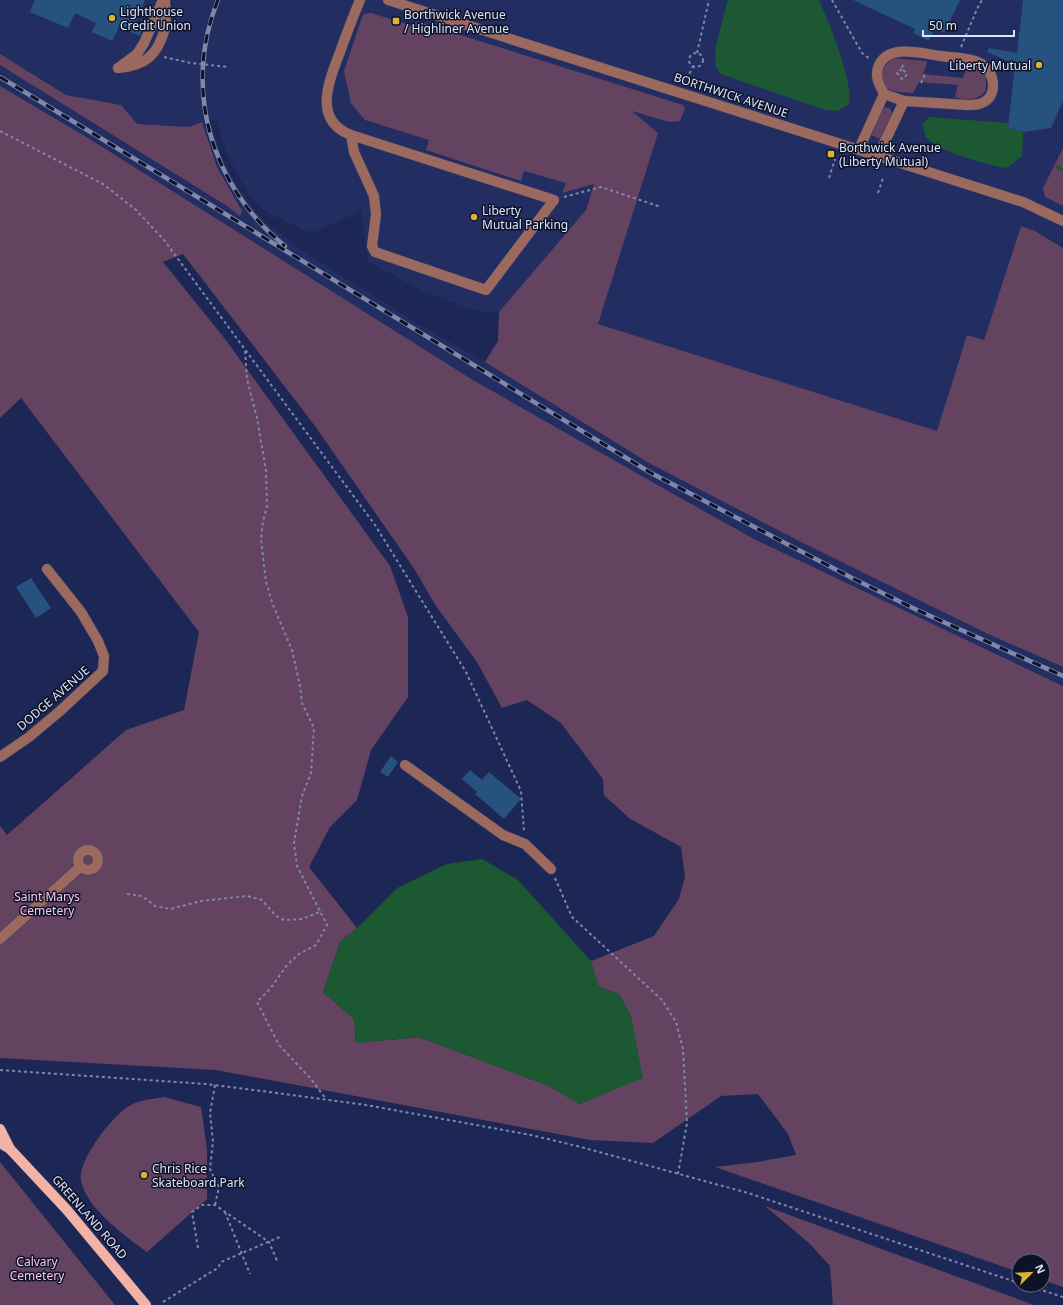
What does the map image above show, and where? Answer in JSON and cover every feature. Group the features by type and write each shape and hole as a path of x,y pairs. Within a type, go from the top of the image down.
{"main road":[{"name":"GREENLAND ROAD","path":"0,1129 10,1149"},
{"name":"GREENLAND ROAD","path":"0,1143 10,1149 67,1210 146,1305"}],"street":[{"path":"118,68 143,56 160,22 163,0"},
{"path":"351,136 354,152 374,196 376,214 372,246 375,252 486,290 554,200 351,136 342,132 336,126 329,112 326,97 327,88 360,0"},
{"name":"BORTHWICK AVENUE","path":"388,0 1023,202 1063,221"},
{"path":"903,51 975,61 986,66 993,77 994,83 991,93 986,100 976,105 904,101 884,94 877,78 879,64 889,54 903,51"},
{"path":"859,150 884,94"},
{"path":"878,156 904,101"},
{"name":"DODGE AVENUE","path":"0,757 29,737 60,711 102,671 104,656 98,641 81,612 47,569"},
{"path":"405,765 503,835 525,844 551,869"},
{"path":"0,939 80,867"}],"path":[{"path":"697,53 709,0"},
{"path":"832,0 862,53 871,59"},
{"path":"960,50 976,9 982,0"},
{"path":"902,69 907,74 902,79 897,73 902,69 903,51"},
{"path":"693,66 697,67 702,63 702,56 697,53"},
{"path":"693,66 689,61 690,57 692,54 697,53"},
{"path":"164,57 191,63 228,67"},
{"path":"687,79 693,66"},
{"path":"997,66 1015,66"},
{"path":"921,82 925,74"},
{"path":"0,131 103,184 136,210 164,240 375,525 466,672 521,791 525,844"},
{"path":"829,178 835,159"},
{"path":"878,193 883,178"},
{"path":"554,200 601,188 661,207"},
{"path":"245,349 247,379 257,418 266,471 267,506 263,521 261,540 266,582 273,605 292,650 302,703 314,728 311,772 302,796 294,843 297,866 312,898 322,911 327,926 316,945 299,954 287,965 270,989 257,1002 279,1045 311,1079 327,1100"},
{"path":"551,869 572,918 662,1000 676,1022 683,1049 687,1123 678,1174"},
{"path":"128,894 142,896 155,906 170,909 201,901 248,896 262,900 276,916 284,920 302,919 322,911"},
{"path":"0,1070 215,1085 327,1100 531,1135 581,1146 748,1193 1011,1280"},
{"path":"215,1085 210,1113 213,1141 210,1169 219,1187 215,1205"},
{"path":"198,1248 192,1212 202,1205 215,1205 269,1242 278,1263"},
{"path":"224,1212 250,1274"},
{"path":"163,1302 218,1268 221,1262 282,1236"},
{"path":"1051,1293 1063,1297"}],"shaded area":[{"path":"0,0 1063,0 1063,148 1043,188 1046,197 1063,206 1063,248 1035,231 1021,226 984,340 967,335 937,431 597,324 658,133 598,169 586,210 499,312 476,311 425,292 368,262 361,211 315,232 306,231 268,213 250,197 227,154 216,118 210,120 221,156 238,188 262,219 298,248 420,325 485,362 649,463 986,633 1063,667 1063,686 754,539 661,487 473,380 88,138 0,86 0,65 227,206 240,216 242,211 217,167 202,122 189,127 137,124 121,105 65,95 0,54"},
{"path":"728,0 819,0 845,69 849,96 848,105 837,111 825,110 721,74 715,65 716,45"},
{"path":"929,117 1008,123 1008,128 1023,132 1022,156 1007,168 977,161 953,153 934,144 927,137 924,132 923,124"},
{"path":"482,859 518,880 591,961 598,986 619,994 631,1016 643,1078 579,1104 549,1086 419,1037 356,1043 354,1019 323,992 340,942 357,928 397,888 447,864"}],"green space":[{"path":"371,13 410,25 419,22 683,105 685,108 680,121 669,122 632,111 658,133 598,324 937,431 967,335 984,340 1021,226 1035,231 1063,248 1063,667 986,633 801,542 649,463 485,362 498,341 499,312 586,210 594,184 562,193 566,183 524,171 521,181 426,150 429,140 365,120 351,103 344,71 361,20 364,14"},
{"path":"0,54 66,95 121,105 137,124 189,127 202,122 217,167 242,211 240,216 227,206 0,65"},
{"path":"893,58 926,61 927,63 923,74 963,78 967,67 970,65 981,70 986,77 986,89 984,93 977,98 963,99 955,97 958,85 919,82 913,93 888,89 884,86 881,77 886,64"},
{"name":"Saint Marys Cemetery","path":"0,86 88,138 473,380 661,487 754,539 1063,686 1063,1287 1051,1283 1051,1253 1011,1253 1011,1269 715,1167 757,1162 796,1155 788,1134 758,1094 721,1096 653,1143 590,1140 216,1070 0,1058 0,826 7,835 126,730 184,710 199,632 21,398 0,418","holes":["183,254 315,426 415,570 436,606 477,662 502,708 527,700 561,723 603,779 604,795 629,818 681,847 685,877 679,899 654,936 591,961 598,986 619,994 631,1016 642,1078 579,1104 549,1086 419,1037 356,1043 354,1019 323,992 340,942 357,928 309,867 330,827 357,800 371,750 408,697 408,617 390,566 225,339 163,262"]},
{"path":"882,108 890,108 892,114 880,139 871,135"},
{"path":"1063,148 1063,206 1045,197 1043,188"},
{"name":"Chris Rice Skateboard Park","path":"164,1097 201,1107 207,1149 207,1199 147,1252 118,1230 99,1212 85,1191 81,1181 81,1172 84,1162 97,1140 122,1111 137,1102"},
{"name":"Calvary Cemetery","path":"0,1162 115,1305 0,1305"},
{"path":"765,1206 1034,1305 833,1305 830,1266 809,1243"}],"building":[{"name":"Lighthouse Credit Union","path":"35,0 145,0 136,22 144,26 140,36 119,27 112,41 92,32 96,23 75,13 68,28 30,12"},
{"name":"Liberty Mutual","path":"853,0 960,0 944,33 935,29 929,41 913,33 915,29"},
{"name":"Liberty Mutual","path":"1023,0 1063,0 1063,101 1051,128 1023,132 1008,128 1015,64 987,52 989,48 1017,53"},
{"path":"31,578 51,608 36,618 16,587"},
{"path":"391,756 398,762 388,777 380,772"},
{"path":"470,770 482,780 489,772 521,799 504,819 475,794 477,792 462,779"}],"waterway":[{"path":"1057,167 1063,170"}],"railway":[{"path":"218,0 208,33 203,67 204,101 210,134 222,165 238,195 259,222 285,246"},
{"path":"0,77 651,473 854,579 917,610 1063,676"}],"place":[{"name":"Lighthouse Credit Union","path":"112,18"},
{"name":"Borthwick Avenue / Highliner Avenue","path":"396,21"},
{"name":"Liberty Mutual","path":"1039,65"},
{"name":"Borthwick Avenue (Liberty Mutual)","path":"831,154"},
{"name":"Liberty Mutual Parking","path":"474,217"},
{"name":"Chris Rice Skateboard Park","path":"144,1175"}]}
